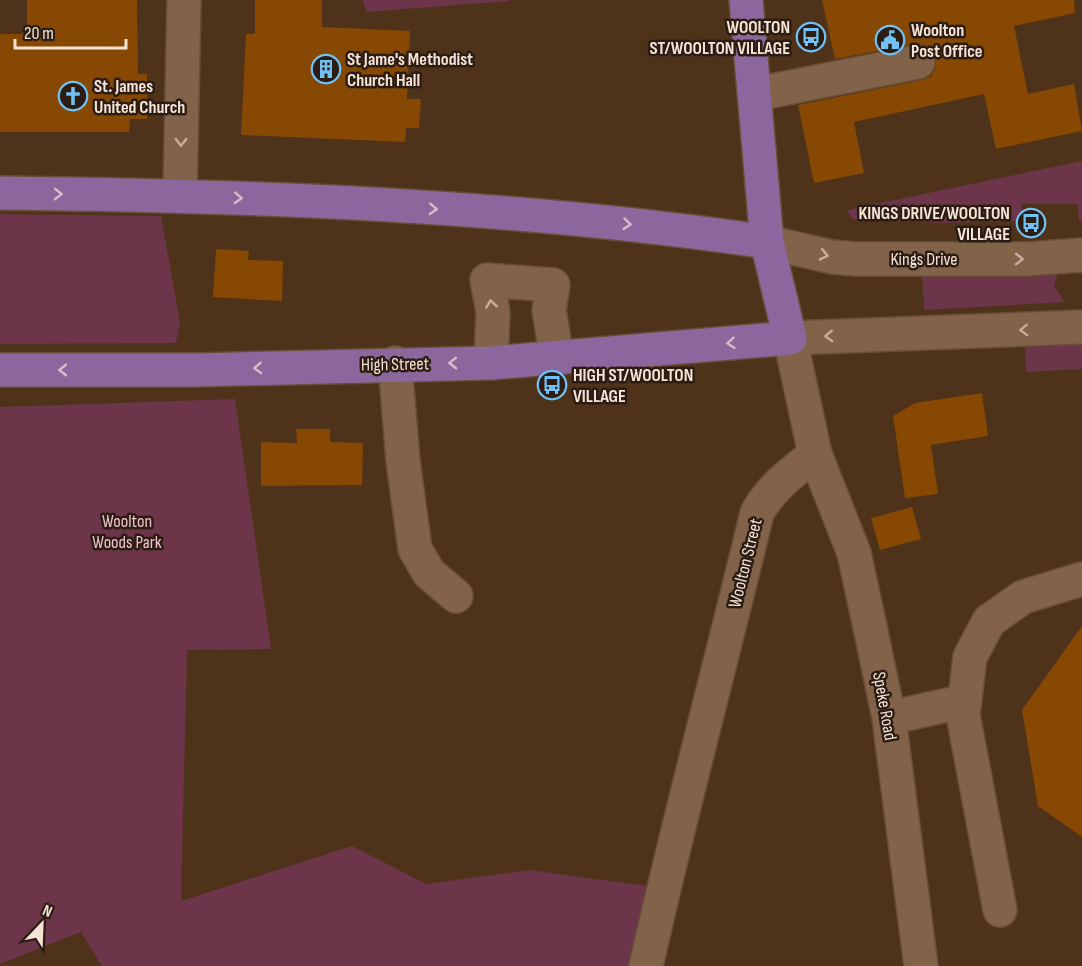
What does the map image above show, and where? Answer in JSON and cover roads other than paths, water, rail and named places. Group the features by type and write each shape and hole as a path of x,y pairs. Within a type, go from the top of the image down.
{"main road":[{"path":"746,0 756,94 767,242 790,338"},
{"path":"0,194 180,195 508,214 662,227 767,242"},
{"name":"High Street","path":"0,370 196,370 395,363 491,363 790,338"}],"street":[{"path":"180,195 184,0"},
{"path":"756,94 918,62"},
{"name":"Kings Drive","path":"767,242 832,257 856,259 1029,259 1082,255"},
{"path":"491,363 493,312 487,280 553,285 549,310 557,359"},
{"path":"815,453 790,338 1082,327"},
{"path":"395,363 403,461 415,549 429,573 456,596"},
{"name":"Speke Road","path":"815,453 854,553 889,718 921,966"},
{"name":"Woolton Street","path":"646,966 673,844 728,635 756,513 766,497 780,482 815,453"},
{"path":"1000,910 963,715 970,657 989,621 1023,597 1082,579"},
{"path":"889,718 965,700"}],"place":[{"name":"WOOLTON ST/WOOLTON VILLAGE","path":"811,37"},
{"name":"Woolton Post Office","path":"890,40"},
{"name":"St Jame's Methodist Church Hall","path":"326,69"},
{"name":"St. James United Church","path":"73,96"},
{"name":"KINGS DRIVE/WOOLTON VILLAGE","path":"1031,223"},
{"name":"HIGH ST/WOOLTON VILLAGE","path":"552,385"}],"park label":[{"name":"Woolton Woods Park","path":"127,531"}]}
